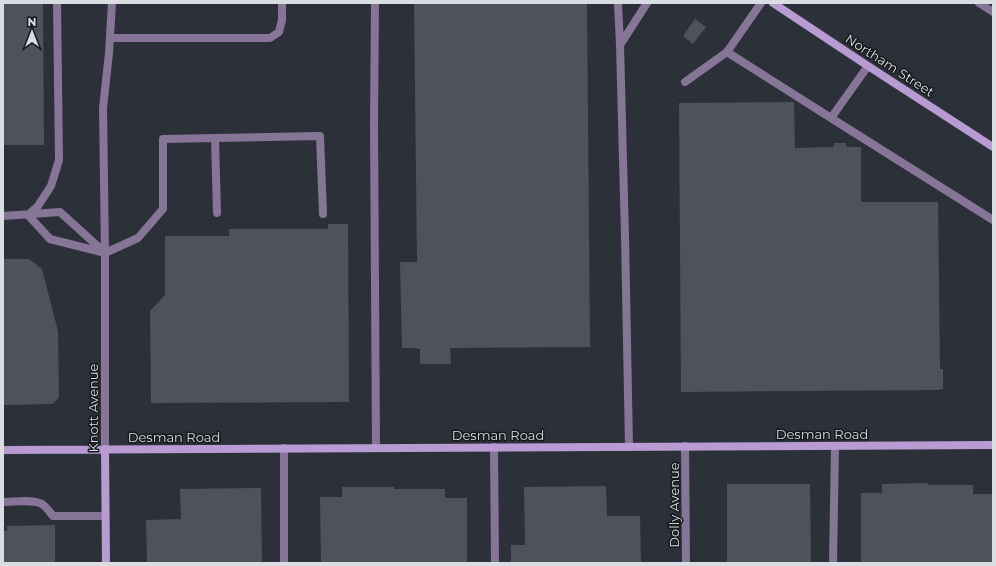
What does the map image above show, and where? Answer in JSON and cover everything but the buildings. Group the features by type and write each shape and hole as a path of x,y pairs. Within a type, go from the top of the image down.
{"street":[{"path":"28,215 38,206 51,186 59,160 57,3"},
{"name":"Knott Avenue","path":"106,563 103,108 112,3"},
{"path":"110,38 270,38 279,32 282,20 282,3"},
{"path":"375,3 374,123 376,448"},
{"path":"618,3 625,236 629,447"},
{"path":"620,45 647,3"},
{"path":"685,82 727,52 761,3"},
{"name":"Northam Street","path":"773,3 993,147"},
{"path":"980,3 993,12"},
{"path":"727,52 993,220"},
{"path":"831,118 868,66"},
{"path":"28,215 50,239 105,253 138,238 163,209 163,139 320,136 322,214"},
{"path":"215,138 217,213"},
{"path":"3,216 60,212 105,253"},
{"name":"Desman Road","path":"3,450 993,445"},
{"name":"Dolly Avenue","path":"685,446 686,563"},
{"path":"833,563 835,446"},
{"path":"494,447 495,563"},
{"path":"284,448 284,563"},
{"path":"3,502 34,502 41,504 48,509 53,516 105,516"}]}
